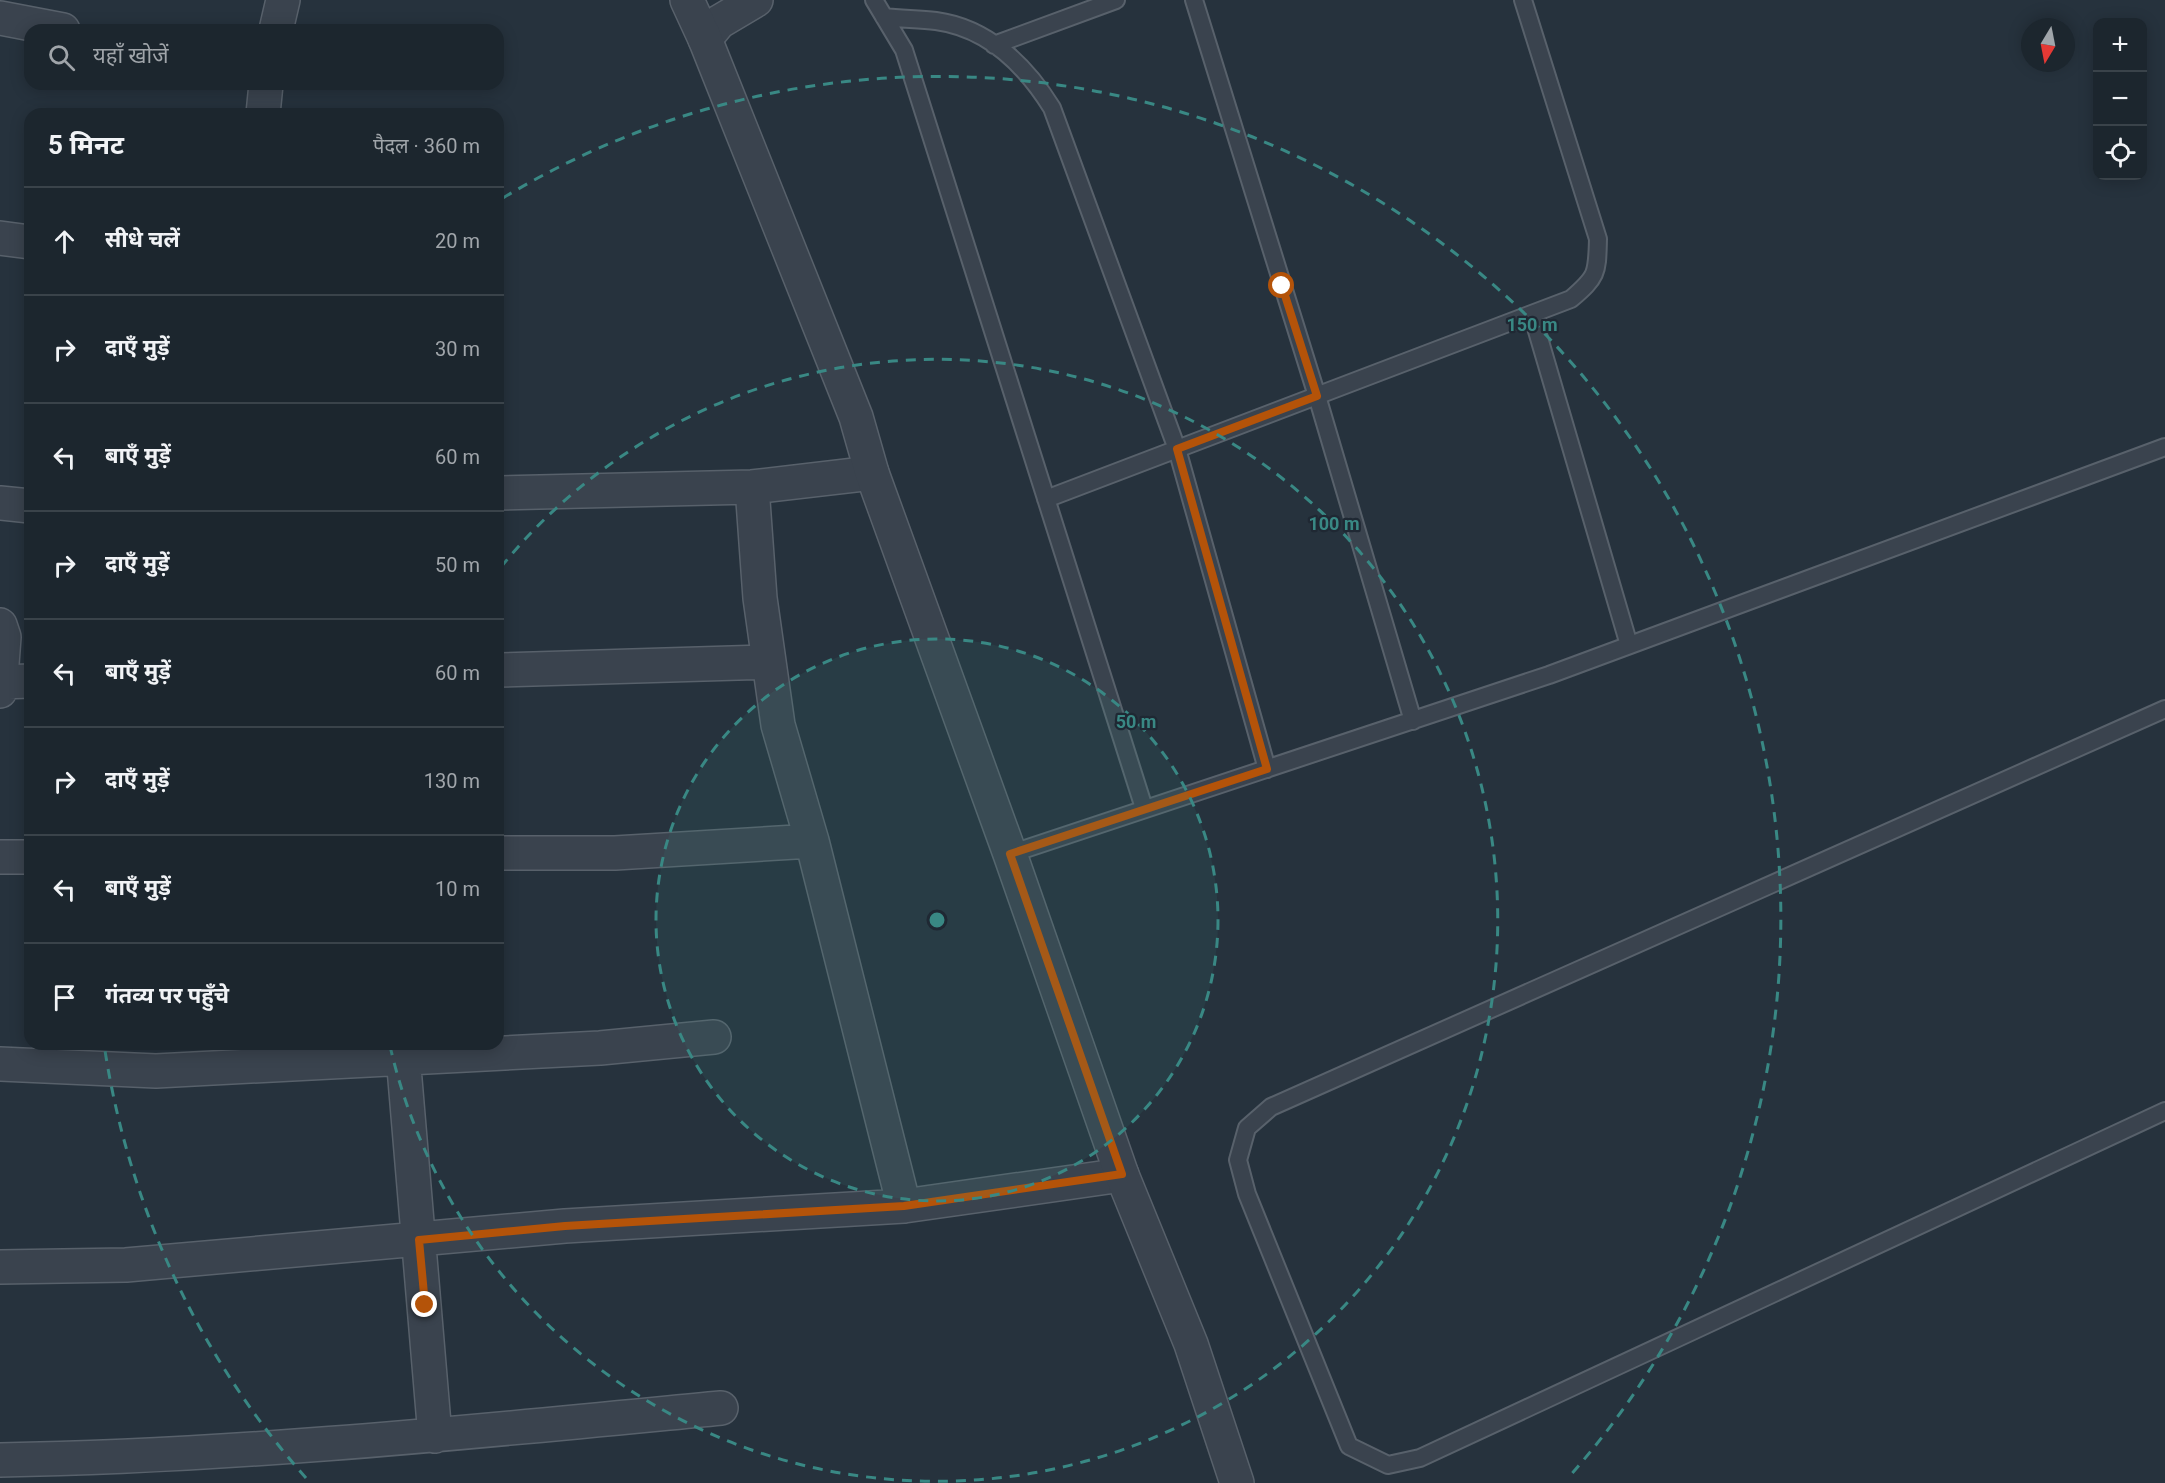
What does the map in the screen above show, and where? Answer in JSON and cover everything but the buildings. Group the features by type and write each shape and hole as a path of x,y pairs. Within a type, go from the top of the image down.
{"street":[{"path":"277,24 283,0"},
{"path":"687,0 705,39 856,417 872,473 1010,854 1122,1174 1191,1344 1237,1483"},
{"path":"705,39 719,22 756,0"},
{"path":"0,18 32,24"},
{"path":"264,108 265,90"},
{"path":"0,238 24,241"},
{"path":"504,493 752,487 872,473"},
{"path":"752,487 760,598 778,725 812,841 904,1206"},
{"path":"0,504 24,506"},
{"path":"0,626 4,637 0,691"},
{"path":"504,670 768,663"},
{"path":"1,682 24,681"},
{"path":"504,853 615,853 812,841"},
{"path":"0,857 24,857"},
{"path":"504,1049 600,1048 714,1037"},
{"path":"0,1064 156,1071 403,1051 469,1050"},
{"path":"403,1051 435,1436"},
{"path":"0,1267 126,1265 565,1226 904,1206 1122,1174"},
{"path":"0,1460 115,1470 721,1408"}],"lane":[{"path":"874,0 904,50 1144,808"},
{"path":"994,45 1116,0"},
{"path":"1194,0 1317,396 1413,721"},
{"path":"1046,499 1571,299 1589,284 1597,271 1598,239 1523,0"},
{"path":"884,17 938,21 975,32 1013,57 1037,83 1052,108 1177,449 1267,769"},
{"path":"1532,314 1629,645"},
{"path":"1010,854 1413,721 1629,645 2165,447"},
{"path":"2165,709 1271,1107 1247,1128 1238,1160 1247,1194 1349,1446 1388,1465 1420,1458 2165,1111"}],"route":[{"path":"425,1305 419,1240 565,1226 904,1206 1122,1174 1010,854 1267,769 1177,449 1317,396 1282,286"}]}
